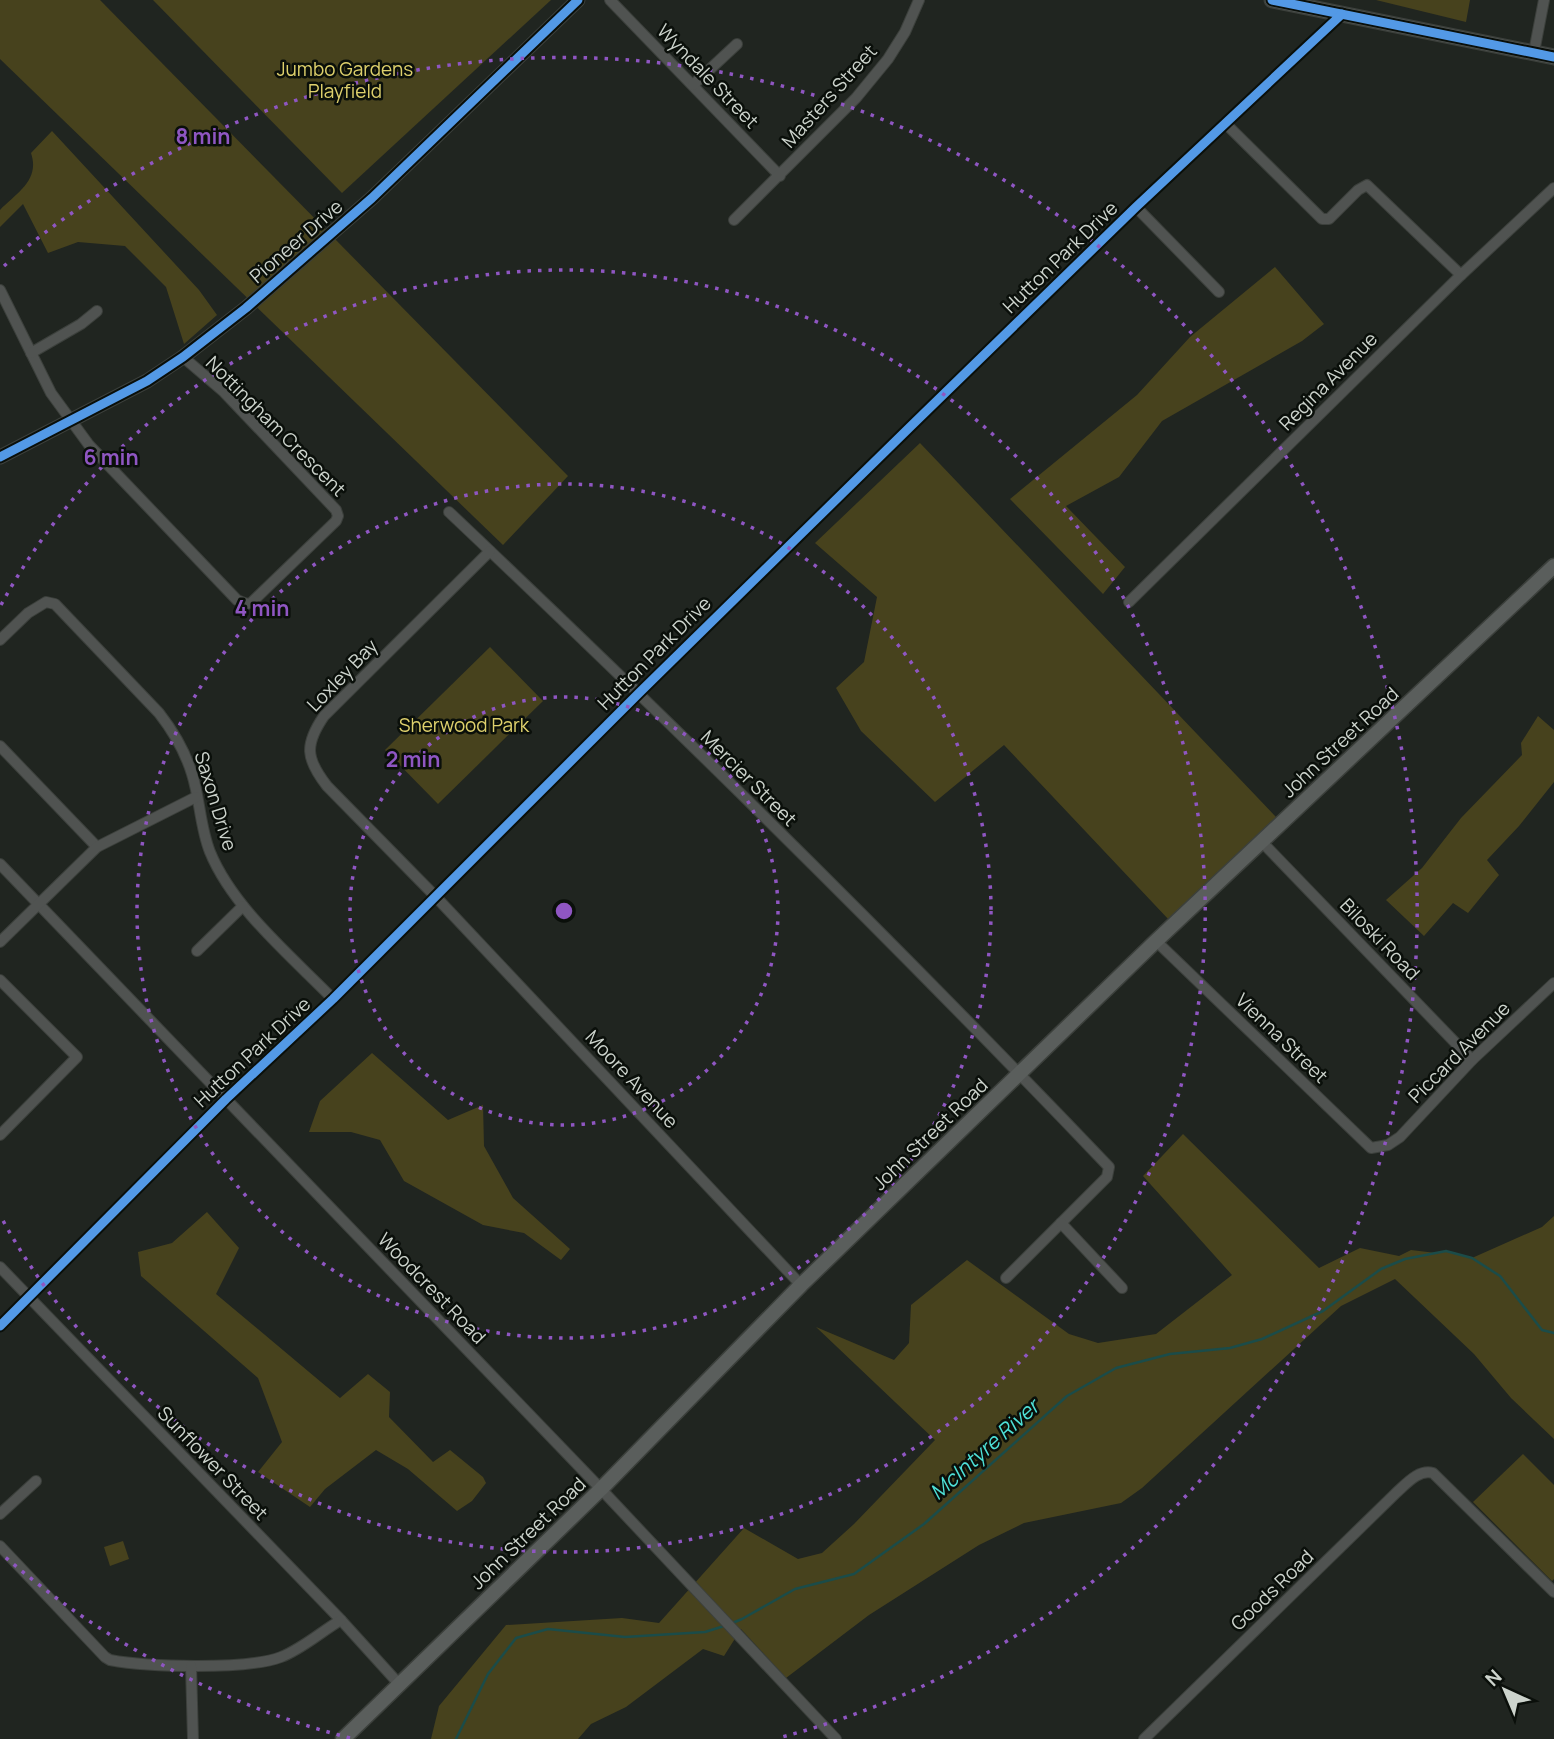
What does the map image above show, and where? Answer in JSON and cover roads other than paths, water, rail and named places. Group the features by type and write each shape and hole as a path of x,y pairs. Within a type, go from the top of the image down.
{"main road":[{"path":"1272,0 1554,57"},
{"name":"John Street Road","path":"343,1739 601,1489 801,1286 1019,1073 1554,566"}],"street":[{"name":"Pioneer Drive","path":"0,457 147,381 183,358 246,308 372,198 578,0"},
{"name":"Wyndale Street","path":"610,0 780,176"},
{"name":"Masters Street","path":"734,220 856,98 888,59 905,32 919,0"},
{"path":"1534,52 1544,0"},
{"name":"Hutton Park Drive","path":"0,1326 226,1099 333,999 639,693 1136,207 1342,14"},
{"path":"693,85 737,44"},
{"path":"1226,123 1322,219 1329,219 1363,186 1370,186 1461,275"},
{"name":"Regina Avenue","path":"1129,602 1461,275 1554,188"},
{"path":"1136,207 1219,292"},
{"path":"0,290 51,393 70,419"},
{"path":"31,353 81,324 97,311"},
{"name":"Nottingham Crescent","path":"70,419 89,444 237,600 251,603 336,522 338,516 336,510 224,392 183,358"},
{"name":"Mercier Street","path":"449,512 639,693 1019,1073 1109,1167 1107,1177 1061,1223"},
{"name":"Loxley Bay","path":"436,897 327,786 315,770 309,746 313,731 324,716 490,551"},
{"name":"Saxon Drive","path":"0,640 40,604 46,602 59,607 159,713 173,732 193,775 210,853 243,906 333,999"},
{"path":"0,746 97,847"},
{"path":"0,942 97,847 196,797"},
{"name":"Biloski Road","path":"1262,842 1472,1060"},
{"name":"Woodcrest Road","path":"0,864 601,1489 836,1739"},
{"name":"Moore Avenue","path":"436,897 801,1286"},
{"path":"197,951 243,906"},
{"name":"Vienna Street","path":"1156,941 1366,1144 1371,1148 1388,1145"},
{"path":"0,980 77,1057 0,1135"},
{"name":"Piccard Avenue","path":"1388,1145 1399,1137 1472,1060 1554,984"},
{"path":"1006,1278 1061,1223 1122,1288"},
{"name":"Sunflower Street","path":"0,1267 341,1620 399,1684"},
{"name":"Goods Road","path":"1144,1739 1416,1475 1428,1471 1433,1473 1554,1592"},
{"path":"0,1514 36,1481"},
{"path":"0,1546 105,1657 116,1661 191,1666 263,1661 283,1656 341,1620"},
{"path":"191,1666 193,1739"}],"waterway":[{"name":"McIntyre River","path":"730,1624 795,1589 854,1574 924,1524 1067,1396 1116,1368 1170,1354 1230,1348 1262,1339 1323,1311 1381,1269 1405,1259 1446,1251 1472,1258 1500,1276 1542,1330 1554,1333"},
{"name":"McIntyre River","path":"456,1739 488,1674 516,1638 548,1629 625,1637 705,1632 724,1626"}],"park label":[{"name":"Jumbo Gardens Playfield","path":"345,80"},
{"name":"Sherwood Park","path":"464,725"}]}
